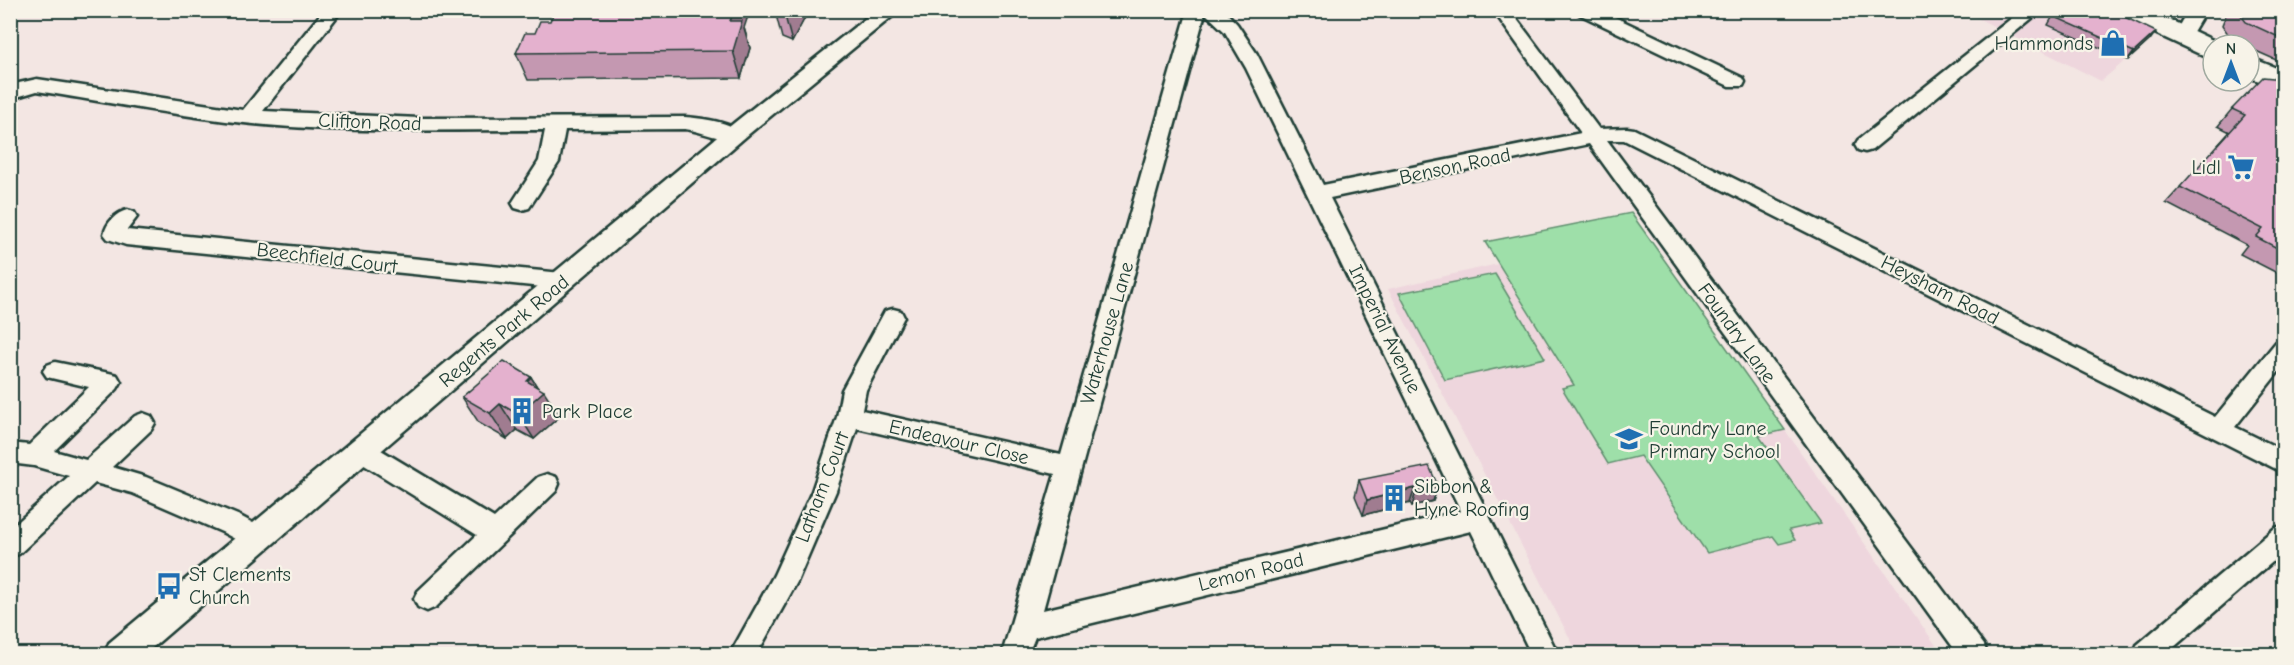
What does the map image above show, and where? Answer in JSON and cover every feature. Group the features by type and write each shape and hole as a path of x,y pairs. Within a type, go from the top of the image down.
{"main road":[{"path":"2127,10 2201,45"},
{"path":"2261,72 2283,82"}],"street":[{"name":"Regents Park Road","path":"121,654 733,135 890,10"},
{"name":"Waterhouse Lane","path":"1015,654 1025,627 1197,10"},
{"name":"Imperial Avenue","path":"1212,10 1221,16 1237,38 1318,193 1545,654"},
{"name":"Foundry Lane","path":"1501,10 1592,137 1974,654"},
{"path":"1585,10 1736,82"},
{"path":"1865,145 2034,10"},
{"path":"2182,36 2197,10"},
{"path":"248,117 329,15"},
{"name":"Clifton Road","path":"14,87 42,86 248,117 418,124 685,123 705,125 733,135"},
{"path":"522,203 549,162 556,124"},
{"name":"Heysham Road","path":"1592,137 1616,133 1635,137 2283,463"},
{"name":"Benson Road","path":"1318,193 1592,137"},
{"name":"Beechfield Court","path":"127,217 116,228 115,234 310,254 457,273 562,282"},
{"name":"Latham Court","path":"743,654 784,582 824,491 849,417 854,390 893,317"},
{"path":"2219,430 2283,348"},
{"path":"22,455 109,382 55,371"},
{"name":"Endeavour Close","path":"849,417 1070,467"},
{"path":"10,546 142,423"},
{"path":"362,451 496,533"},
{"path":"22,455 137,484 231,524 257,538"},
{"path":"427,599 547,484"},
{"name":"Lemon Road","path":"1025,627 1478,518"},
{"path":"2147,654 2283,536"}],"shaded area":[{"path":"1964,11 2161,11 2150,40 2101,81"},
{"name":"Foundry Lane Primary School","path":"1631,213 1942,654 1578,654 1388,289 1498,264 1485,242"}],"green space":[{"path":"1631,213 1785,430 1759,436 1821,523 1789,530 1795,540 1779,544 1773,536 1707,553 1640,456 1608,464 1562,388 1574,385 1485,242"},
{"path":"1495,274 1545,358 1445,380 1399,293"}],"building":[{"path":"555,10 734,10 730,21 742,21 733,51 516,53 525,33 535,33 540,21 550,21"},
{"path":"775,10 788,10 785,16"},
{"path":"2059,10 2110,10 2156,32 2134,52 2053,16"},
{"path":"2237,10 2283,10 2283,39 2246,22"},
{"name":"Lidl","path":"2263,77 2283,79 2283,251 2256,237 2263,229 2180,187 2245,115 2232,109 2248,93 2261,93"},
{"path":"504,361 531,377 527,381 544,391 518,414 500,404 490,413 462,397"},
{"path":"1429,466 1438,486 1416,491 1415,488 1367,500 1359,480"}],"place":[{"name":"Hammonds","path":"2113,43"},
{"name":"Lidl","path":"2241,167"},
{"name":"Park Place","path":"522,411"},
{"name":"Foundry Lane Primary School","path":"1629,439"},
{"name":"Sibbon & Hyne Roofing","path":"1394,498"},
{"name":"St Clements Church","path":"169,586"}]}
